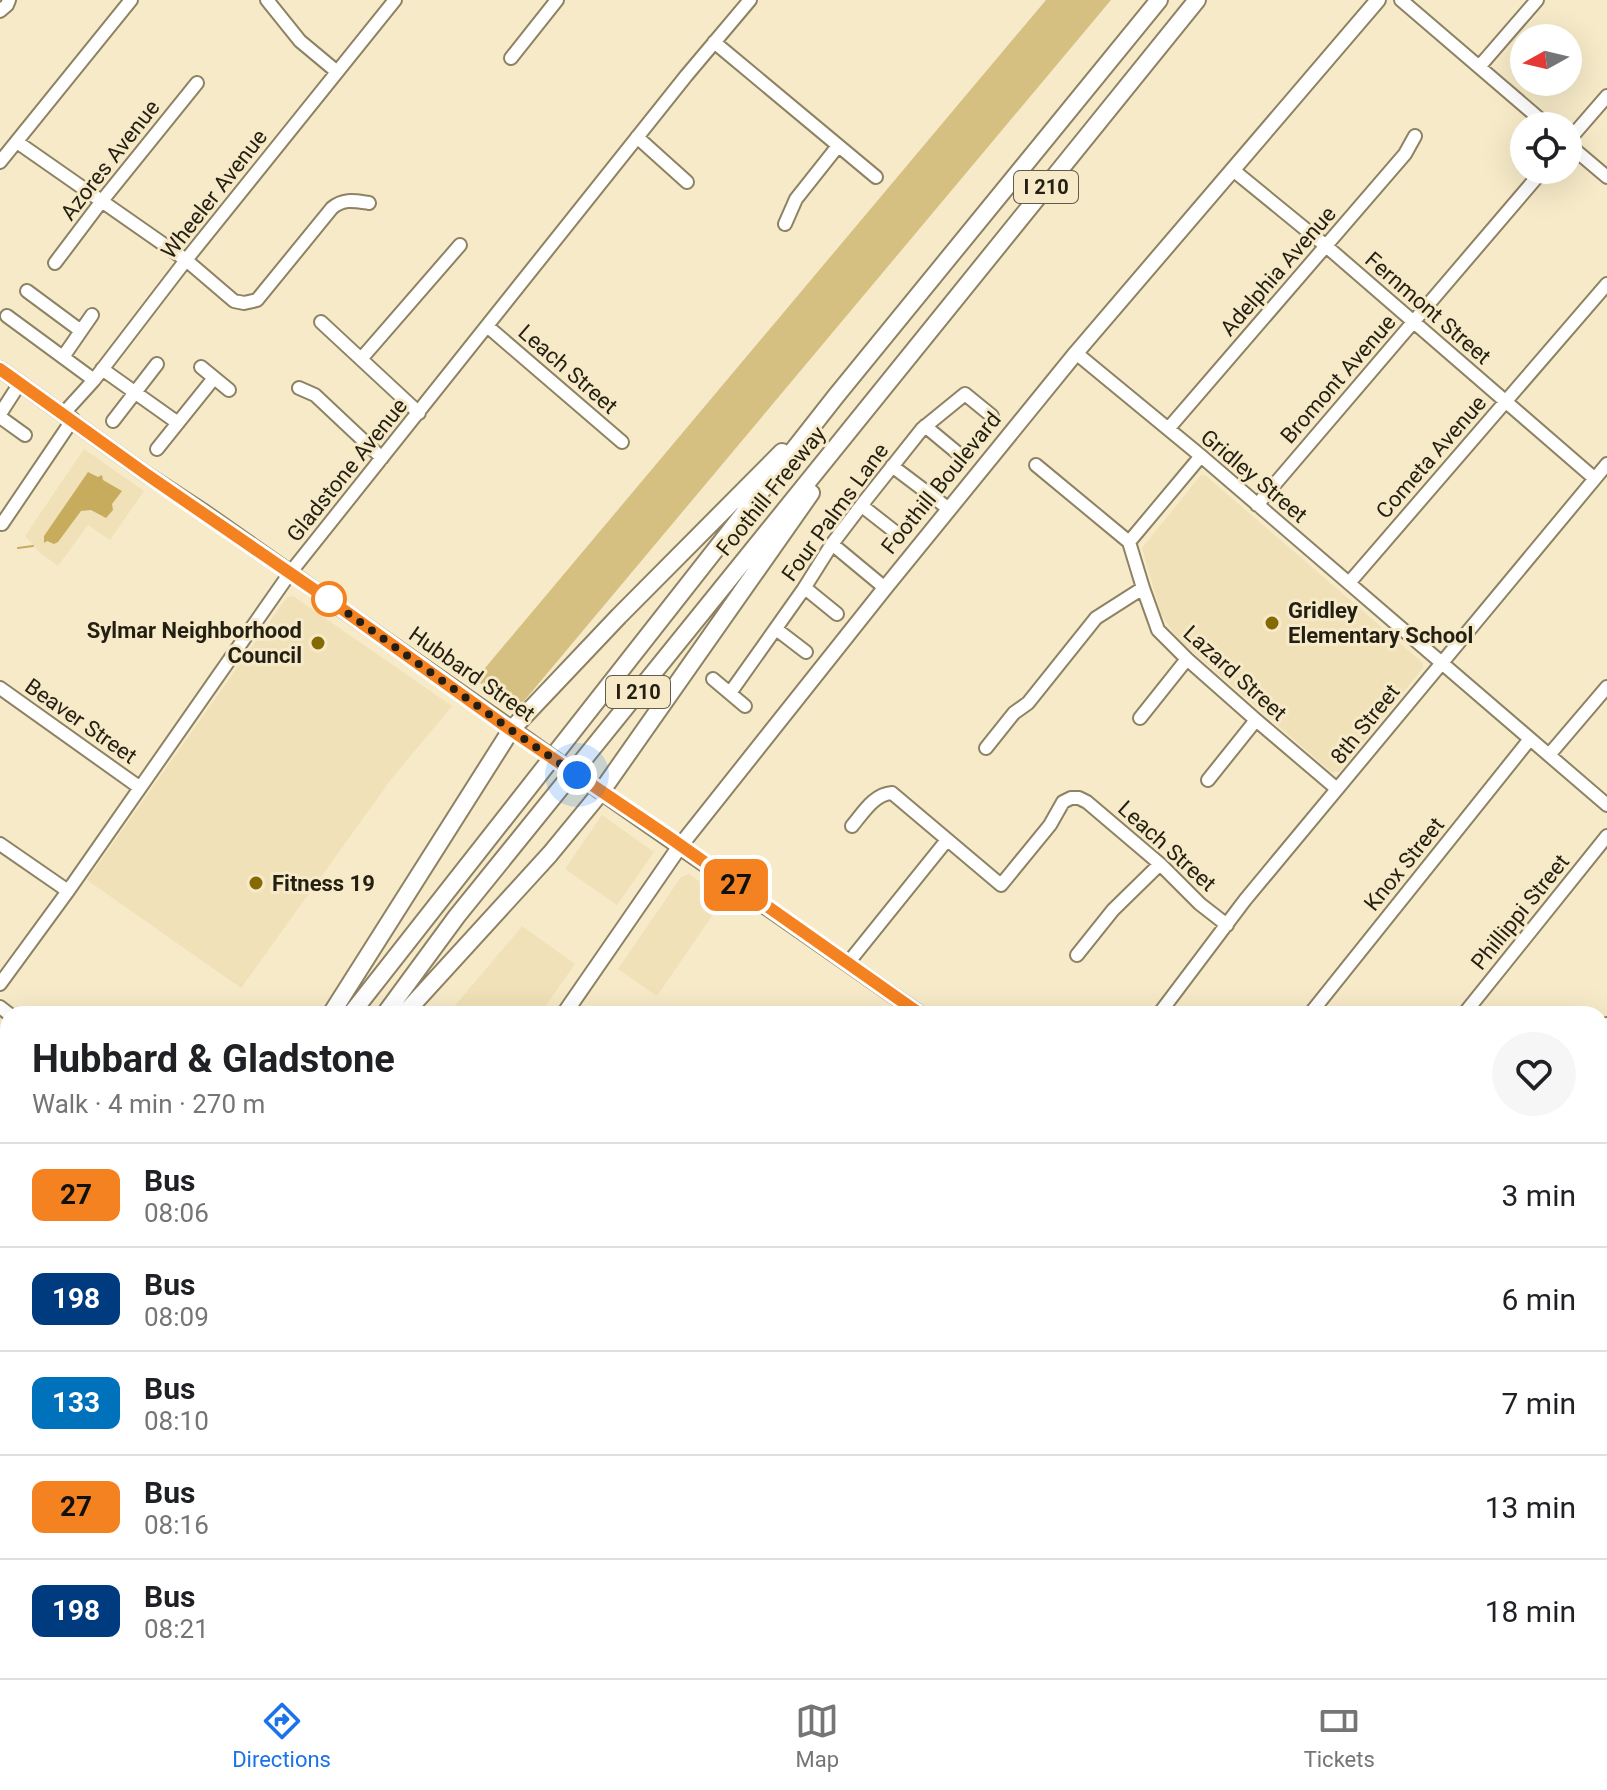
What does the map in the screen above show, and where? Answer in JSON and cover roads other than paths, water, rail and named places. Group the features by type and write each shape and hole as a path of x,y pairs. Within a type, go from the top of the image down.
{"highway":[{"name":"Foothill Freeway","path":"357,1006 836,396 1159,0"},
{"name":"Foothill Freeway","path":"391,1006 457,916 1197,0"},
{"path":"411,1006 550,854 601,792 894,373"},
{"path":"336,1006 511,730 836,396"}],"main road":[{"name":"Foothill Boulevard","path":"570,1006 680,846 885,588 1076,353 1378,0"},
{"name":"Hubbard Street","path":"0,369 909,1006"}],"street":[{"path":"0,11 9,0"},
{"path":"0,162 131,0"},
{"path":"267,0 300,41 336,71"},
{"name":"Wheeler Avenue","path":"2,524 68,416 98,375 186,260 395,0"},
{"path":"511,58 557,0"},
{"name":"Gladstone Avenue","path":"0,984 290,573 750,0"},
{"path":"1401,0 1532,112"},
{"path":"1479,67 1537,0"},
{"path":"714,42 876,177"},
{"name":"Azores Avenue","path":"55,263 197,83"},
{"path":"1582,125 1607,96"},
{"name":"Adelphia Avenue","path":"1168,429 1405,154 1415,136"},
{"path":"637,137 687,182"},
{"path":"17,142 186,260 234,301 244,303 257,300 338,203 348,200 369,203"},
{"path":"785,224 796,199 838,146"},
{"path":"1582,155 1607,177"},
{"name":"Fernmont Street","path":"1233,170 1326,246 1594,478"},
{"name":"Bromont Avenue","path":"1257,505 1531,184"},
{"path":"361,359 460,245"},
{"name":"Cometa Avenue","path":"1349,583 1607,284"},
{"path":"27,291 81,331"},
{"path":"63,357 92,315"},
{"path":"7,316 63,357 135,392 178,423"},
{"path":"321,322 419,413"},
{"name":"Leach Street","path":"487,326 622,442"},
{"name":"Gridley Street","path":"1076,353 1201,456 1607,805"},
{"path":"113,421 157,364"},
{"path":"201,367 229,390"},
{"path":"157,449 214,378"},
{"path":"20,383 0,415 25,435"},
{"path":"299,388 315,395 382,458"},
{"name":"Four Palms Lane","path":"730,693 805,588 832,544 925,426 965,394 992,416"},
{"path":"925,426 960,455"},
{"path":"1036,465 1129,542 1201,456"},
{"name":"8th Street","path":"1165,1006 1245,900 1607,464"},
{"path":"892,466 949,509"},
{"path":"862,506 899,535"},
{"name":"Lazard Street","path":"1129,542 1158,630 1187,659 1337,789"},
{"path":"832,544 885,588"},
{"path":"805,588 837,614"},
{"path":"986,748 1014,713 1028,703 1096,618 1143,588"},
{"path":"776,629 806,652"},
{"path":"1140,718 1187,659"},
{"path":"713,679 745,706"},
{"path":"1549,755 1607,687"},
{"name":"Beaver Street","path":"0,688 139,787"},
{"path":"1208,780 1256,720"},
{"name":"Knox Street","path":"1316,1006 1530,739"},
{"path":"848,963 947,840 892,793 878,796 852,826"},
{"name":"Leach Street","path":"947,840 1001,885 1050,825 1063,802 1079,798 1160,864 1200,904 1227,925"},
{"name":"Phillippi Street","path":"1470,1006 1607,836"},
{"path":"0,844 68,891"},
{"path":"1077,955 1113,910 1160,864"}],"waterway":[{"path":"18,548 33,546"}],"place":[{"name":"Gridley Elementary School","path":"1272,623"},
{"name":"Sylmar Neighborhood Council","path":"318,643"},
{"name":"Fitness 19","path":"256,883"}]}
